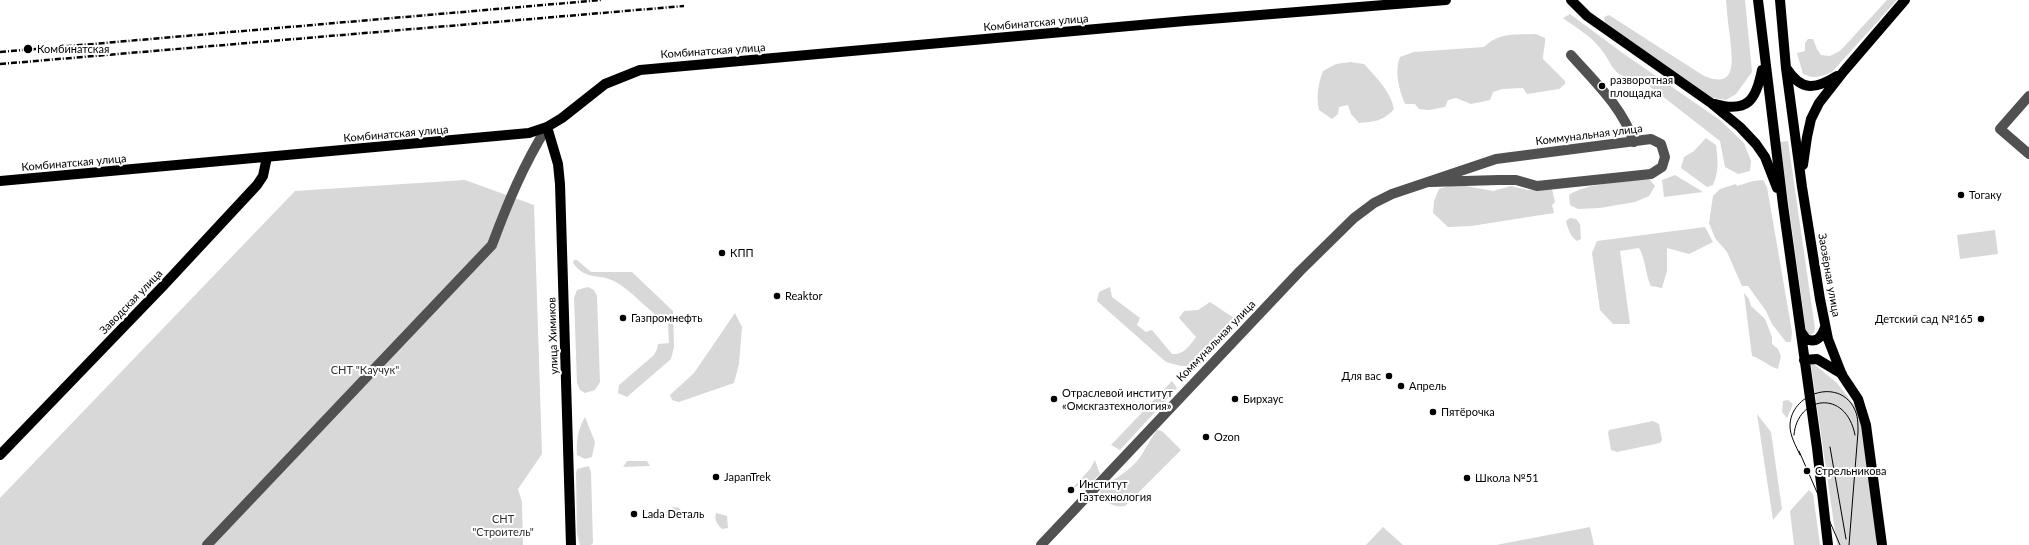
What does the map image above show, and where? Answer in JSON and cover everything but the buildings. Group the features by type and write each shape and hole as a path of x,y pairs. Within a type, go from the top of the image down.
{"main road":[{"name":"Комбинатская улица","path":"0,181 512,136 529,133 547,127 562,118 605,84 625,75 655,68 825,54 1185,20 1446,0"},
{"path":"1571,0 1587,16 1711,103 1740,127 1756,144 1765,157 1783,205"},
{"path":"1758,0 1764,61 1828,545"},
{"name":"Заозёрная улица","path":"1780,0 1786,68 1802,187 1825,327 1842,375 1858,400 1866,425 1882,545"},
{"path":"1802,187 1804,156 1811,119 1819,103 1844,71 1906,0"},
{"path":"1711,103 1734,108 1745,105 1753,99 1759,89 1764,61"},
{"path":"1786,68 1798,82 1806,86 1814,87 1823,85 1844,71"},
{"name":"улица Химиков","path":"547,127 558,164 560,184 572,545"},
{"name":"Заводская улица","path":"0,455 257,186 263,176 266,157"},
{"path":"1801,332 1806,339 1817,340 1821,337 1825,327"},
{"path":"1804,360 1817,359 1842,375"}],"street":[{"path":"1571,55 1614,104 1629,128 1634,142"},
{"path":"2029,96 2000,129 2029,154"},
{"path":"207,545 492,245 513,190 527,161 547,127"},
{"name":"Коммунальная улица","path":"1041,545 1325,245 1354,218 1374,203 1392,194 1496,159 1651,139 1661,144 1665,157 1662,167 1651,174 1537,186 1510,180 1430,182"}],"green space":[{"path":"1726,0 1745,0 1752,72 1736,94 1726,100 1713,98 1605,23 1604,17 1609,15 1704,76 1715,79 1723,79 1728,76 1732,63"},
{"path":"1887,0 1897,0 1832,72 1818,77 1803,74 1797,53 1805,51 1805,43 1808,39 1813,39 1821,55 1830,56 1840,51"},
{"path":"1570,14 1624,54 1720,120 1744,143 1751,161 1750,171 1738,174 1725,167 1720,141 1639,78 1630,78 1618,73 1605,54 1588,36 1563,18"},
{"path":"1536,34 1545,38 1543,59 1565,81 1565,84 1559,89 1527,94 1523,88 1502,89 1493,92 1490,100 1471,104 1456,98 1448,100 1445,107 1429,110 1419,109 1415,104 1405,104 1397,75 1400,57 1414,52 1484,47 1496,39 1508,35"},
{"path":"1350,62 1364,64 1378,79 1390,97 1394,109 1386,116 1374,121 1359,123 1351,114 1348,105 1339,107 1338,114 1332,119 1319,110 1318,90 1323,71 1336,64"},
{"path":"1706,138 1716,145 1718,161 1713,185 1707,187 1681,168 1684,157 1694,151"},
{"path":"1788,141 1815,329 1814,333 1810,335 1806,332 1780,142"},
{"path":"1675,175 1703,192 1664,197 1662,180"},
{"path":"1649,179 1655,186 1649,196 1635,202 1600,208 1578,209 1570,205 1569,195 1576,191 1608,183"},
{"name":"СНТ \"Каучук\"","path":"465,180 534,205 542,454 518,489 522,502 523,545 0,545 0,498 295,191"},
{"path":"1763,180 1767,187 1792,332 1791,342 1786,342 1772,324 1766,311 1748,286 1742,286 1727,252 1715,238 1709,223 1713,196 1720,189 1736,184 1737,186 1753,181"},
{"path":"1455,184 1493,191 1511,186 1528,190 1552,189 1555,202 1552,205 1554,213 1471,226 1448,227 1433,213 1434,201 1439,189"},
{"path":"1570,218 1576,219 1580,224 1581,239 1577,241 1571,235 1566,221"},
{"path":"1705,227 1713,242 1689,254 1667,248 1667,271 1662,288 1651,286 1639,248 1620,251 1630,324 1613,324 1600,310 1592,253 1597,241"},
{"path":"1995,230 1998,254 1960,259 1957,235"},
{"path":"574,260 577,260 591,272 632,272 673,311 674,347 671,359 627,397 618,393 619,385 654,355 658,344 669,343 668,323 621,285 614,281 583,272 573,263"},
{"path":"588,287 594,290 597,296 600,382 595,390 585,393 580,390 577,383 574,298 577,290"},
{"path":"1110,287 1112,297 1140,318 1137,325 1146,332 1152,330 1172,354 1183,351 1196,337 1179,318 1184,311 1198,310 1210,302 1237,320 1192,366 1181,366 1166,362 1097,301 1099,292"},
{"path":"1744,293 1749,299 1751,306 1765,319 1772,337 1772,344 1778,349 1781,356 1778,369 1752,356"},
{"path":"735,313 742,327 739,364 734,383 679,402 672,400 670,395 694,373"},
{"path":"1814,364 1837,383 1855,406 1861,425 1876,531 1876,545 1837,545 1811,365"},
{"path":"1172,381 1177,388 1120,450 1111,445"},
{"path":"1788,400 1793,404 1787,418 1782,412 1783,401"},
{"path":"1757,414 1771,432 1782,509 1773,520"},
{"path":"585,417 595,442 592,457 585,459 577,455 577,440"},
{"path":"1653,421 1659,424 1662,440 1660,443 1617,452 1611,450 1608,433 1609,430"},
{"path":"1157,430 1162,431 1181,450 1125,506 1113,505 1106,501 1100,490 1137,461"},
{"path":"1095,460 1100,474 1092,482 1077,486 1073,490 1072,489 1090,469"},
{"path":"627,461 647,461 650,466 623,467"},
{"path":"589,466 591,472 593,543 591,545 580,545 577,533 576,474 577,469"},
{"path":"1809,490 1813,494 1820,545 1794,545 1790,511"},
{"path":"673,507 680,509 684,517 665,516 666,511"},
{"path":"716,513 727,516 728,528 722,529 716,522"},
{"path":"1383,527 1403,545 1366,545"},
{"path":"1590,527 1594,545 1496,545"}],"tram line":[{"path":"1800,455 1790,430 1792,415 1798,405 1806,398 1816,393 1837,393 1847,399 1854,408 1858,420 1849,545"},
{"path":"1794,435 1797,422 1804,412 1812,405 1822,403 1833,404 1842,410 1850,420 1855,435"},
{"path":"1830,447 1846,539"},
{"path":"1799,451 1840,545"}],"railway":[{"path":"0,52 601,0"},
{"path":"0,64 684,6"}],"place":[{"name":"Комбинатская","path":"28,49"},
{"name":"разворотная площадка","path":"1602,86"},
{"name":"Тогаку","path":"1961,195"},
{"name":"КПП","path":"722,253"},
{"name":"Reaktor","path":"777,296"},
{"name":"Газпромнефть","path":"623,318"},
{"name":"Детский сад №165","path":"1981,319"},
{"name":"Для вас","path":"1389,376"},
{"name":"Апрель","path":"1401,386"},
{"name":"Отраслевой институт «Омскгазтехнология»","path":"1054,399"},
{"name":"Бирхаус","path":"1235,399"},
{"name":"Пятёрочка","path":"1433,412"},
{"name":"Ozon","path":"1206,437"},
{"name":"Стрельникова","path":"1807,471"},
{"name":"JapanTrek","path":"716,477"},
{"name":"Школа №51","path":"1467,478"},
{"name":"Институт Газтехнология","path":"1071,490"},
{"name":"Lada Dеталь","path":"634,514"}],"park label":[{"name":"СНТ \"Строитель\"","path":"503,525"}]}
